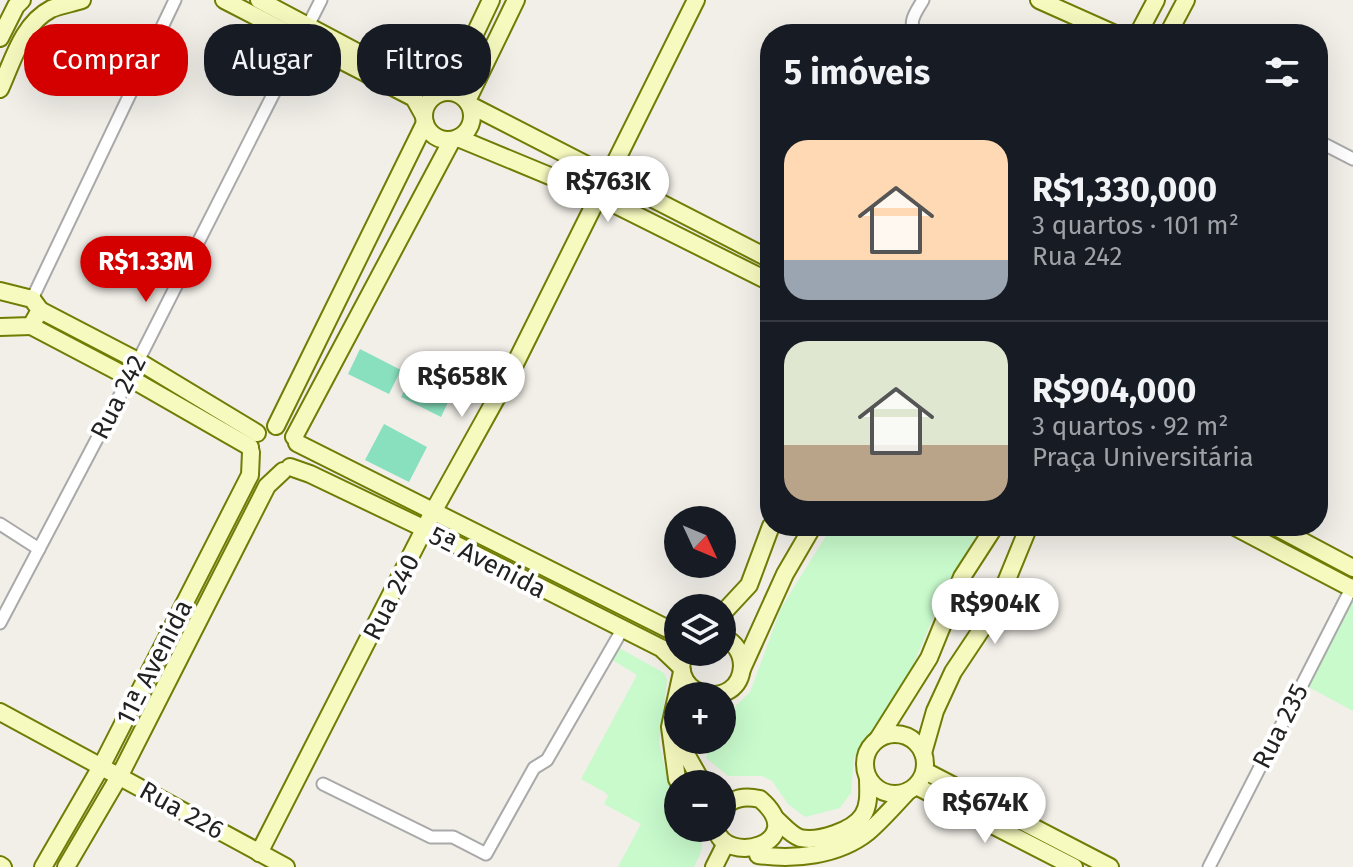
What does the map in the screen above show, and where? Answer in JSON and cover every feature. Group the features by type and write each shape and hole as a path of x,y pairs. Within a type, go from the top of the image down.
{"main road":[{"path":"0,38 4,15 22,0"},
{"path":"29,0 29,24"},
{"path":"34,24 51,9 82,0"},
{"path":"224,0 282,24"},
{"path":"259,0 292,24"},
{"path":"480,24 491,0"},
{"path":"296,440 455,139 469,128 472,121 468,103 516,0"},
{"name":"Rua 240","path":"259,853 433,512 512,370 696,0"},
{"path":"1039,0 1093,24"},
{"path":"1143,24 1156,0"},
{"path":"1173,24 1186,0"},
{"path":"4,15 24,25"},
{"path":"0,89 24,39"},
{"path":"341,55 414,98 437,138 455,139 598,196 760,277"},
{"path":"276,426 424,119 427,103 435,96"},
{"path":"459,96 607,177 760,254"},
{"path":"0,289 36,304 138,361 253,444"},
{"path":"31,326 36,304"},
{"path":"0,327 31,326 253,444"},
{"path":"276,426 290,431 296,440 297,456 286,469 276,473 262,470 252,459 253,444 263,429 276,426"},
{"name":"5ª Avenida","path":"296,440 664,627"},
{"name":"11ª Avenida","path":"44,867 102,765 250,475 253,444"},
{"name":"5ª Avenida","path":"286,469 425,529 664,650"},
{"name":"11ª Avenida","path":"66,867 120,775 267,486 286,469"},
{"path":"736,599 749,585 767,536"},
{"path":"735,682 780,583 807,536"},
{"path":"989,536 962,577 929,658 867,753 865,770 873,786 890,794 912,789 1074,867"},
{"path":"923,753 935,711 950,679 995,609 1025,536"},
{"path":"1252,536 1352,588"},
{"path":"1293,536 1353,568"},
{"path":"736,647 742,669"},
{"path":"676,770 670,727 682,666"},
{"name":"Rua 226","path":"0,712 286,867"},
{"path":"723,842 736,856 751,860 803,857 844,846 866,834 912,789 925,771 919,745 904,735 878,739"},
{"path":"925,771 1110,867"},
{"path":"736,800 747,796 760,799 776,819 801,838 814,838 847,829 863,816 869,800 868,778"},
{"path":"751,860 771,844 776,819"},
{"path":"714,867 716,842"}],"street":[{"path":"36,304 175,0"},
{"name":"Rua 242","path":"309,24 321,0"},
{"path":"912,24 923,0"},
{"name":"Rua 242","path":"0,623 138,361 272,96"},
{"path":"1328,146 1353,159"},
{"path":"0,524 39,549"},
{"name":"Rua 235","path":"1209,867 1352,588"},
{"path":"323,784 431,837 453,837 484,859 534,768 547,760 622,630"}],"green space":[{"path":"360,349 401,370 389,394 348,374"},
{"path":"412,377 451,396 441,417 401,397"},
{"path":"384,424 427,447 409,482 365,460"},
{"path":"826,536 976,536 948,582 909,675 854,757 851,793 840,808 805,817 788,804 772,781 762,776 736,776 736,770 721,770 706,758 707,754 736,754 736,706 750,692 781,608"},
{"path":"1353,598 1353,711 1305,685"},
{"path":"616,646 664,673 667,680 664,682 659,743 665,770 664,842 702,842 694,867 618,867 641,824 604,804 608,796 606,793 581,779 637,675 609,658"}]}
